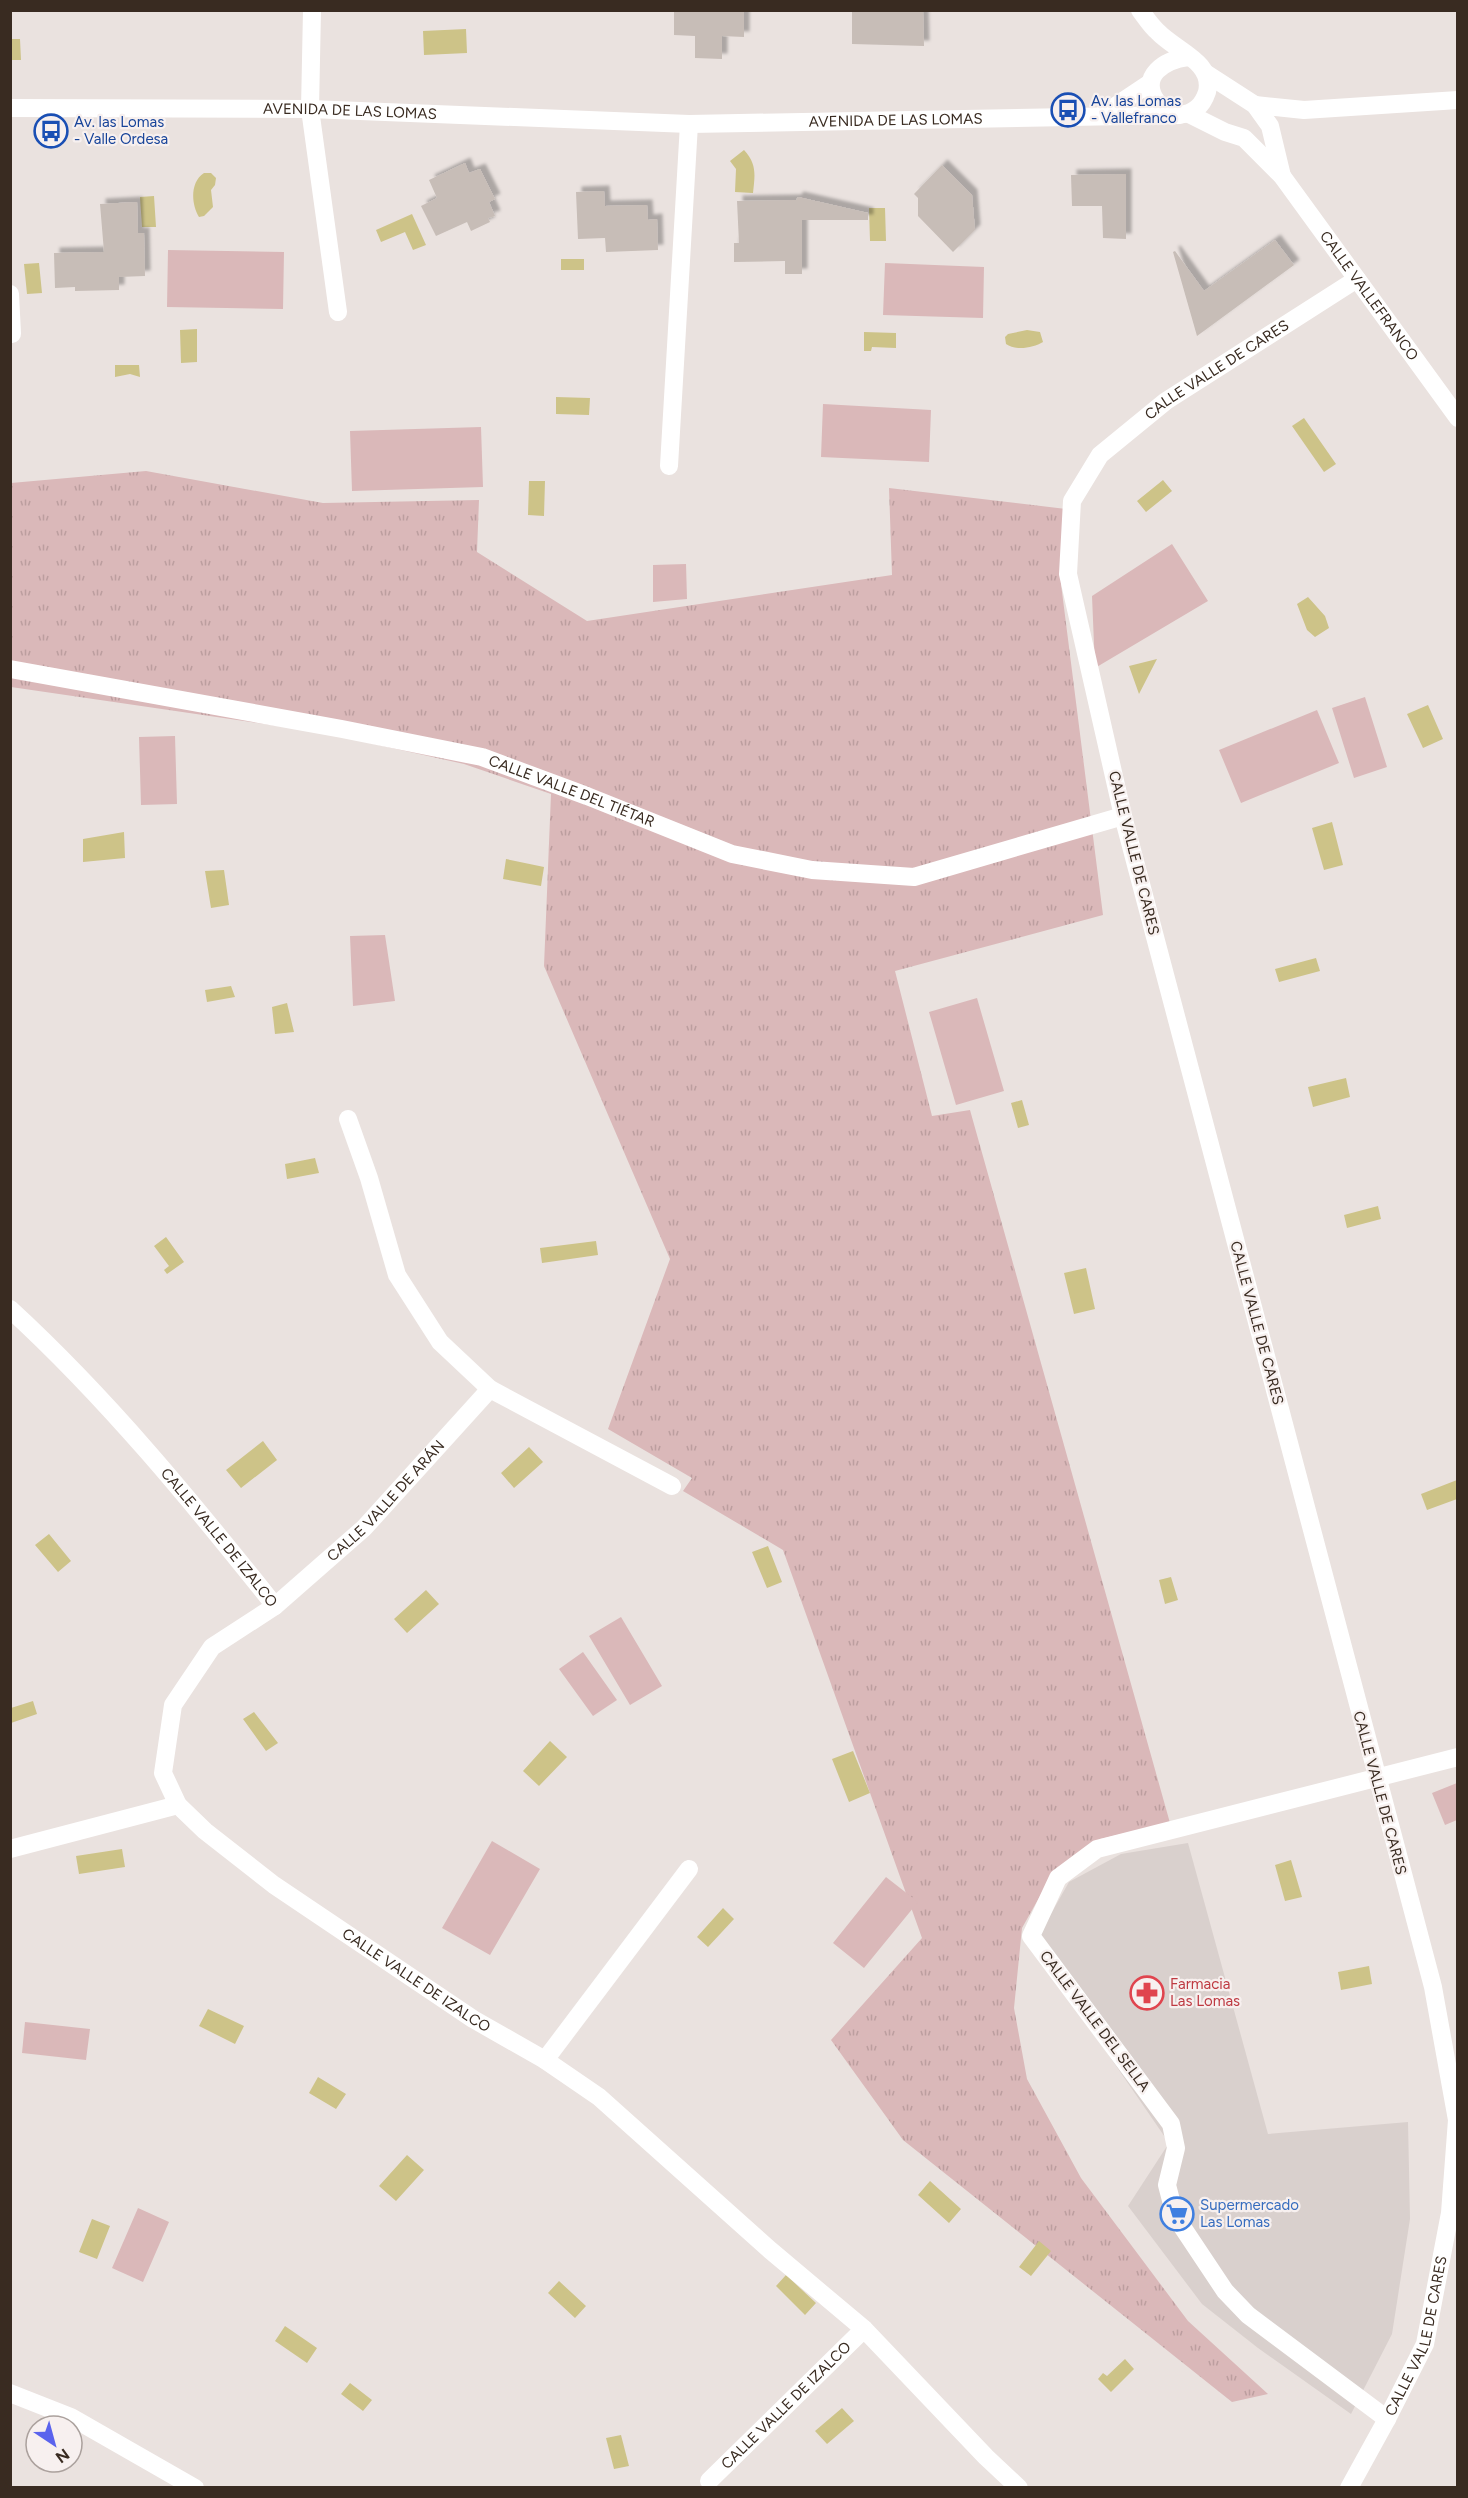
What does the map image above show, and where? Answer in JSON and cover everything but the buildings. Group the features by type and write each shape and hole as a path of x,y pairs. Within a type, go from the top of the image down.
{"street":[{"path":"312,10 310,109 338,312"},
{"path":"1140,10 1158,33 1200,64 1207,74 1209,85 1206,97 1199,107 1184,114 1169,112 1151,94 1150,83 1155,72 1163,64 1175,58 1188,57"},
{"name":"CALLE VALLEFRANCO","path":"1207,74 1255,105 1270,126 1282,176"},
{"path":"1102,115 1150,83"},
{"path":"1255,105 1304,110 1458,100"},
{"name":"AVENIDA DE LAS LOMAS","path":"10,108 310,109 689,124 1184,114"},
{"path":"1244,138 1304,110"},
{"name":"CALLE VALLEFRANCO","path":"1184,114 1244,138 1282,176 1458,418"},
{"path":"669,466 689,124"},
{"name":"CALLE VALLE DE CARES","path":"1349,2487 1425,2344 1450,2213 1457,2120 1433,1987 1376,1779 1123,816 1068,574 1072,501 1100,455 1166,401 1356,279"},
{"path":"10,294 12,334"},
{"name":"CALLE VALLE DEL TIÉTAR","path":"10,669 342,729 482,757 732,854 812,870 914,877 1123,816"},
{"path":"348,1119 397,1275 440,1342 490,1389 672,1486"},
{"name":"CALLE VALLE DE IZALCO","path":"12,1314 83,1382 211,1527 276,1606 212,1647 173,1705 163,1773 178,1805 205,1831 274,1885 473,2019 545,2060 599,2097 770,2250 864,2329 986,2457 1019,2487"},
{"name":"CALLE VALLE DE ARÁN","path":"276,1606 364,1528 490,1389"},
{"name":"CALLE VALLE DEL SELLA","path":"1387,2419 1248,2315 1225,2291 1183,2228 1173,2208 1167,2185 1176,2148 1171,2124 1031,1936 1058,1878 1097,1849 1458,1757"},
{"path":"10,1849 178,1805"},
{"path":"545,2060 688,1869"},
{"name":"CALLE VALLE DE IZALCO","path":"709,2481 864,2329"},
{"path":"10,2393 70,2417 195,2487"}],"shaded area":[{"path":"466,29 467,53 424,55 423,31"},
{"path":"11,39 20,39 21,60 11,60"},
{"path":"744,150 753,165 753,193 735,192 736,169 730,161"},
{"path":"204,173 211,173 216,178 211,190 213,207 204,216 199,217 194,206 193,194 196,182"},
{"path":"154,196 156,227 142,227 140,197"},
{"path":"869,208 885,208 886,241 870,241"},
{"path":"412,214 426,245 413,250 405,232 381,242 376,230"},
{"path":"561,259 584,259 584,270 561,270"},
{"path":"39,263 42,293 27,294 24,264"},
{"path":"197,329 197,362 181,363 180,330"},
{"path":"1027,330 1040,332 1043,342 1025,348 1006,344 1005,337 1008,334"},
{"path":"864,332 896,333 896,348 872,347 871,351 864,351"},
{"path":"115,365 139,365 140,377 130,374 115,377"},
{"path":"556,397 590,398 589,415 556,414"},
{"path":"1304,418 1336,464 1324,472 1292,426"},
{"path":"1163,480 1172,491 1146,512 1137,501"},
{"path":"529,481 545,481 544,516 528,515"},
{"path":"1308,597 1325,616 1329,628 1315,637 1307,630 1297,604"},
{"path":"1157,659 1139,694 1129,666"},
{"path":"1428,705 1443,739 1423,748 1407,714"},
{"path":"1332,822 1343,865 1324,870 1312,828"},
{"path":"124,832 125,858 83,862 83,839"},
{"path":"506,859 544,867 541,886 503,879"},
{"path":"224,870 229,905 211,908 205,871"},
{"path":"1316,958 1320,971 1279,982 1275,969"},
{"path":"231,986 235,997 207,1002 205,990"},
{"path":"287,1003 294,1032 275,1034 272,1007"},
{"path":"1346,1078 1350,1097 1313,1107 1308,1087"},
{"path":"1022,1100 1029,1125 1018,1128 1011,1103"},
{"path":"315,1158 319,1173 287,1179 285,1164"},
{"path":"1378,1206 1381,1219 1347,1228 1344,1215"},
{"path":"166,1237 184,1262 167,1274 164,1270 169,1266 154,1246"},
{"path":"596,1241 598,1255 542,1263 540,1248"},
{"path":"1086,1268 1095,1309 1074,1314 1064,1273"},
{"path":"263,1441 277,1460 241,1488 226,1470"},
{"path":"529,1447 543,1462 514,1488 501,1473"},
{"path":"1457,1480 1457,1499 1427,1510 1421,1494"},
{"path":"49,1534 71,1561 58,1572 35,1545"},
{"path":"768,1546 782,1582 767,1588 752,1552"},
{"path":"1171,1577 1178,1600 1165,1604 1159,1580"},
{"path":"426,1590 439,1604 407,1633 394,1619"},
{"path":"33,1701 37,1714 11,1723 11,1708"},
{"path":"254,1712 278,1743 266,1751 243,1719"},
{"path":"550,1741 567,1757 539,1786 523,1771"},
{"path":"853,1751 870,1793 849,1802 832,1759"},
{"path":"1188,1843 1268,2134 1408,2122 1410,2219 1392,2334 1351,2414 1258,2348 1202,2304 1128,2206 1169,2143 1057,1980 1040,1933 1069,1882 1121,1854"},
{"path":"122,1849 125,1867 79,1874 76,1856"},
{"path":"1291,1860 1302,1897 1285,1901 1275,1865"},
{"path":"723,1908 734,1919 708,1947 697,1937"},
{"path":"1369,1966 1372,1984 1341,1990 1338,1972"},
{"path":"208,2009 244,2026 235,2044 199,2026"},
{"path":"318,2077 346,2094 336,2109 309,2093"},
{"path":"407,2155 424,2170 396,2201 379,2186"},
{"path":"930,2181 961,2209 949,2223 918,2195"},
{"path":"92,2219 110,2226 97,2259 79,2252"},
{"path":"1039,2241 1051,2251 1031,2276 1019,2267"},
{"path":"786,2275 816,2303 805,2315 776,2286"},
{"path":"559,2281 586,2306 575,2318 548,2293"},
{"path":"285,2326 317,2348 307,2363 275,2341"},
{"path":"1125,2359 1134,2369 1111,2392 1098,2379 1103,2373 1107,2376"},
{"path":"350,2383 372,2400 363,2411 341,2394"},
{"path":"842,2408 854,2421 827,2444 815,2431"},
{"path":"621,2435 629,2466 614,2469 606,2438"}],"green space":[{"path":"168,250 284,252 283,309 167,307"},
{"path":"885,263 984,267 983,318 883,315"},
{"path":"823,404 931,410 929,462 821,457"},
{"path":"481,427 483,487 352,491 350,431"},
{"path":"146,471 323,503 479,500 477,552 587,621 892,575 889,488 1066,509 1061,584 1103,915 895,971 932,1116 970,1110 1170,1823 1100,1839 1053,1873 1022,1928 1014,2008 1027,2079 1081,2178 1188,2321 1268,2394 1232,2402 903,2140 831,2040 922,1938 783,1550 683,1491 692,1478 608,1429 670,1259 544,966 551,794 464,764 320,732 11,687 11,483"},
{"path":"1172,544 1208,601 1095,668 1092,596"},
{"path":"686,564 687,599 653,602 653,565"},
{"path":"1365,697 1387,767 1354,778 1332,708"},
{"path":"1317,710 1339,763 1241,803 1219,750"},
{"path":"175,736 177,804 141,805 139,737"},
{"path":"385,935 395,1001 353,1006 350,936"},
{"path":"977,998 1004,1091 956,1105 929,1012"},
{"path":"621,1617 662,1686 630,1705 589,1636"},
{"path":"583,1652 617,1700 593,1716 559,1669"},
{"path":"1457,1783 1457,1820 1445,1825 1432,1793"},
{"path":"492,1841 540,1869 490,1955 442,1928"},
{"path":"886,1877 918,1902 864,1968 833,1943"},
{"path":"25,2022 90,2029 86,2060 22,2053"},
{"path":"138,2208 169,2222 143,2282 112,2268"}],"place":[{"name":"Av. las Lomas - Vallefranco","path":"1068,110"},
{"name":"Av. las Lomas - Valle Ordesa","path":"51,131"},
{"name":"Farmacia Las Lomas","path":"1147,1993"},
{"name":"Supermercado Las Lomas","path":"1177,2214"}]}
